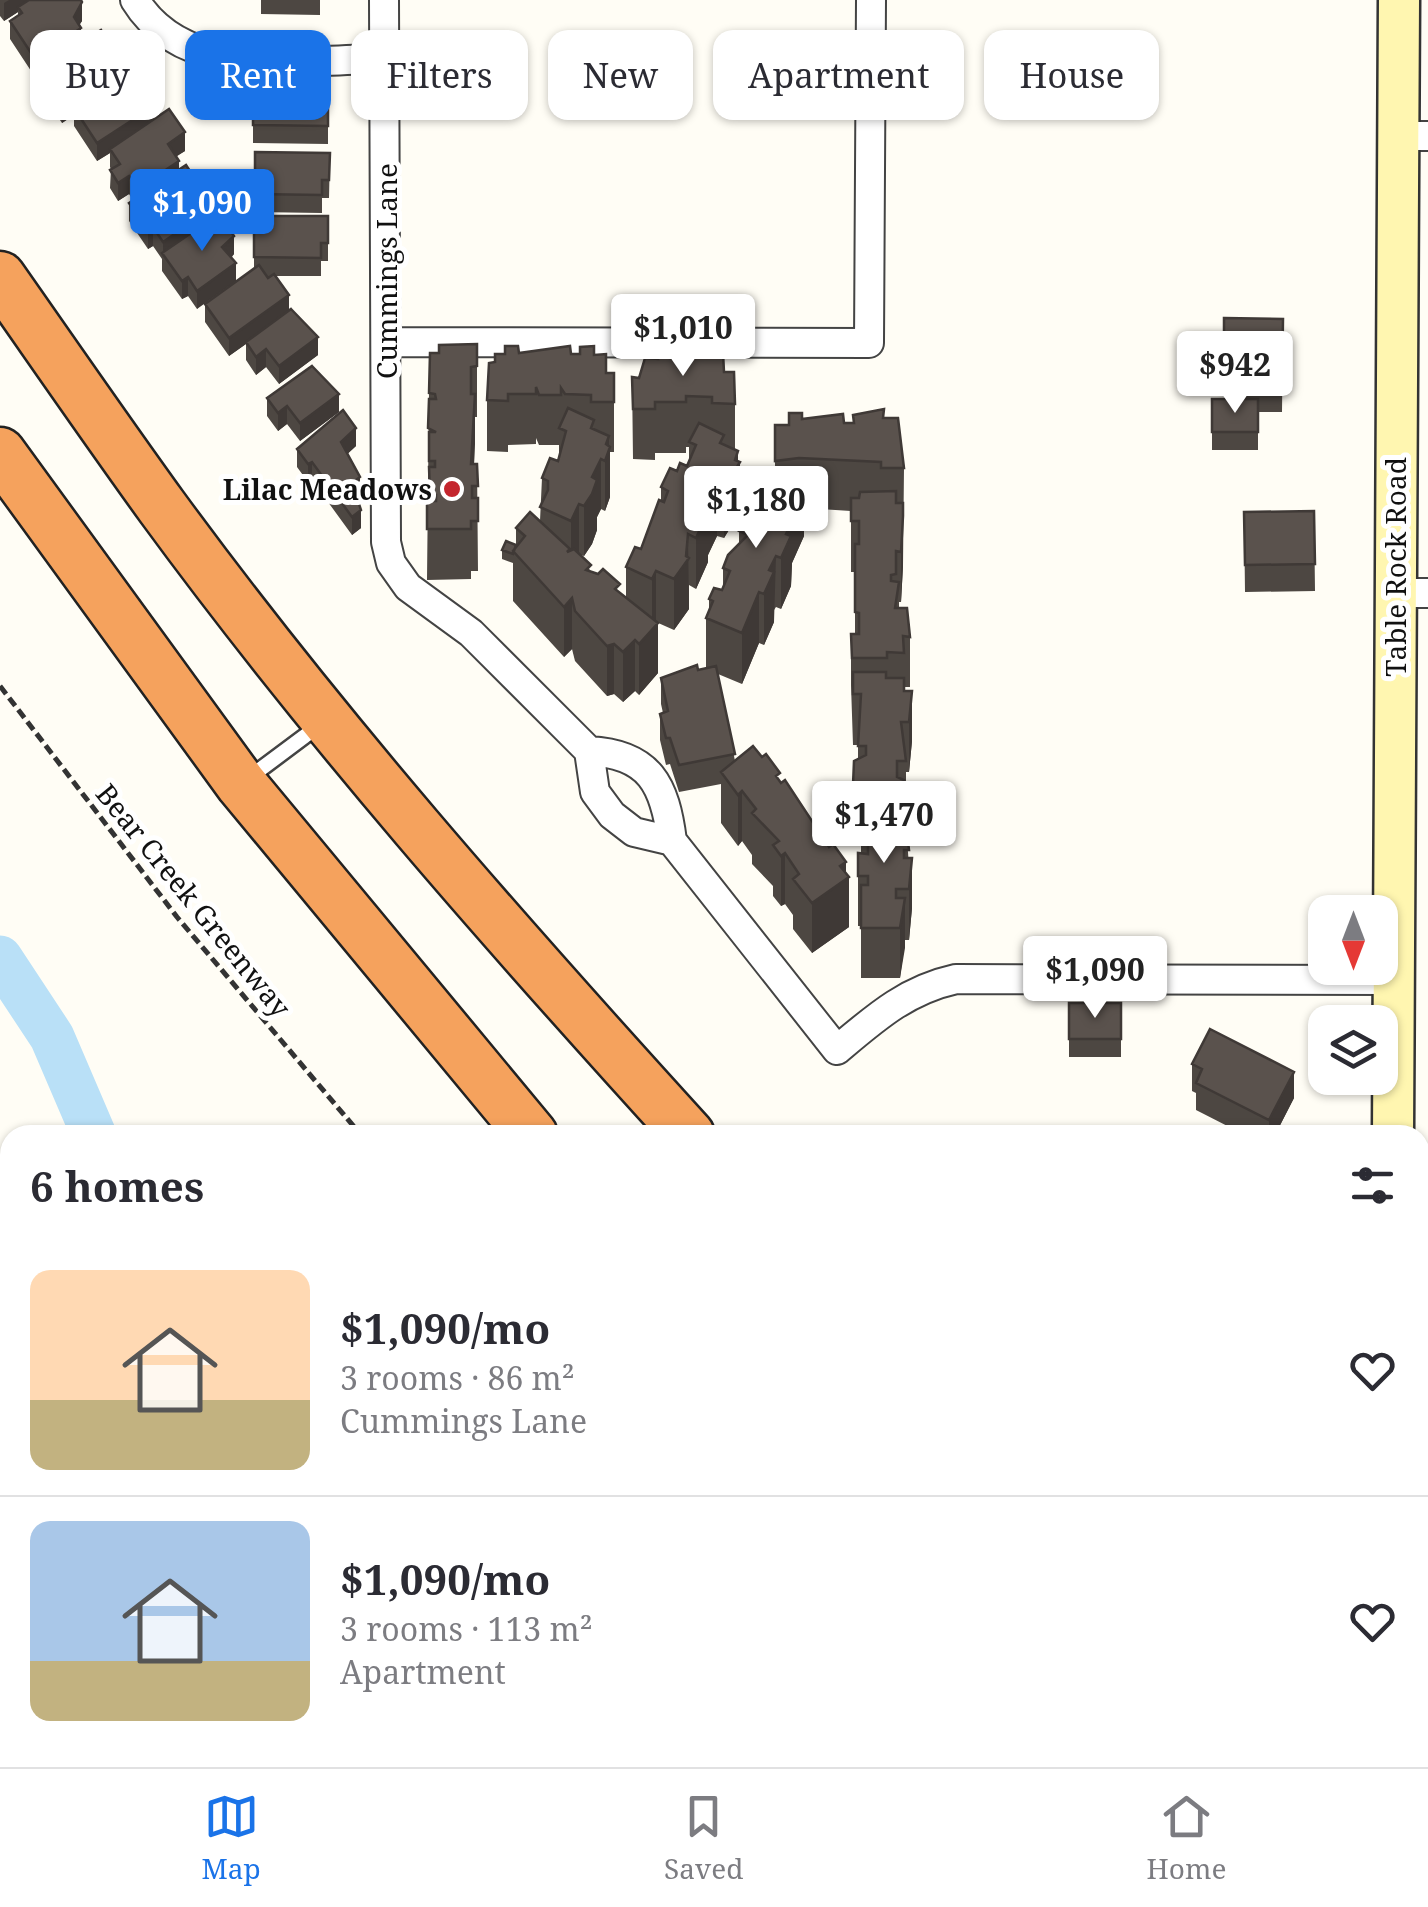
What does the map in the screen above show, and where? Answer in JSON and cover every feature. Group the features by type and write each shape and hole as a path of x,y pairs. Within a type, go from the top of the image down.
{"highway":[{"path":"0,277 163,508 400,807 679,1125"},
{"path":"0,453 242,784 524,1125"}],"main road":[{"name":"Table Rock Road","path":"1398,895 1411,593 1414,136 1399,0"},
{"name":"Table Rock Road","path":"1394,985 1394,1125"}],"street":[{"path":"136,0 160,32 200,53 236,59 351,59"},
{"name":"Cummings Lane","path":"384,0 384,30"},
{"path":"386,342 869,343 872,0"},
{"name":"Cummings Lane","path":"384,120 386,542 391,563 408,587 471,633 589,751"},
{"path":"672,841 634,832 612,815 596,792 589,751 620,752 651,774 667,800 672,841 837,1050 894,1002 924,986 956,979 1308,980"}],"lane":[{"path":"242,784 329,718"}],"path":[{"name":"Bear Creek Greenway","path":"0,686 177,917 353,1125"}],"building":[{"path":"29,0 81,0 74,17 81,28 30,30 30,51 10,21 22,13 18,7"},
{"path":"169,109 185,132 168,144 179,161 137,189 129,176 118,183 110,170 120,164 110,149 153,120 165,120"},
{"path":"82,120 132,120 97,143"},
{"path":"253,120 328,120 328,126 253,125"},
{"path":"255,152 330,153 329,180 322,180 322,195 255,194"},
{"path":"186,165 201,188 188,196 202,215 163,242 153,227 148,231 129,203"},
{"path":"219,214 234,236 222,247 236,263 197,291 188,277 182,281 162,253"},
{"path":"254,216 328,216 328,243 321,243 321,258 254,257"},
{"path":"259,265 268,278 274,274 289,295 229,338 205,304"},
{"path":"291,309 318,337 279,366 266,349 256,357 246,342"},
{"path":"1224,318 1283,319 1282,385 1242,385 1243,343 1224,343"},
{"name":"Lilac Meadows","path":"477,344 477,366 471,367 471,394 475,394 471,464 477,464 478,486 472,486 472,498 478,498 478,521 471,521 471,529 427,529 427,501 436,501 436,495 430,495 429,467 435,467 435,461 429,461 429,432 436,432 428,428 429,399 436,399 435,394 429,393 430,353 439,353 439,345"},
{"path":"505,346 518,346 519,353 570,346 571,354 580,354 580,347 594,346 594,355 606,354 606,373 614,373 614,402 591,402 591,395 565,394 561,388 561,395 539,395 536,387 536,394 508,394 508,401 487,400 489,363 495,362 495,354 505,354"},
{"path":"700,347 709,347 708,353 723,352 724,372 734,372 735,404 712,403 712,397 686,396 686,402 655,402 655,409 633,409 632,377 639,378 645,358 658,359 657,352 670,352 670,358 682,358 682,352 696,352"},
{"path":"312,366 339,394 300,423 287,406 278,413 267,398"},
{"path":"1212,399 1258,399 1258,432 1212,432"},
{"path":"568,408 594,420 591,428 609,436 606,444 610,447 592,477 597,480 592,494 584,506 579,504 571,521 540,507 548,490 548,481 542,478 550,458 558,461 566,431 559,428"},
{"path":"884,409 883,418 898,418 904,468 881,468 881,462 799,458 775,461 775,425 789,425 789,413 802,413 802,419 843,414 844,423 854,423 853,415"},
{"path":"343,410 356,428 341,442 360,477 352,483 361,510 352,517 312,462 308,464 297,449"},
{"path":"699,423 724,435 720,443 738,451 735,460 740,462 724,488 717,485 708,505 702,503 700,509 708,512 696,538 688,534 689,558 674,579 656,571 652,579 626,567 635,547 641,549 659,500 664,502 668,491 661,487 670,468 677,471 680,463 687,466 696,445 689,442"},
{"path":"769,468 804,485 788,520 792,521 786,534 791,536 781,558 776,556 769,570 774,572 764,594 759,592 742,633 706,618 713,601 709,599 714,588 722,590 730,571 723,568 728,555 748,535 739,531 759,497 752,494 757,482 762,484"},
{"path":"896,491 896,503 903,503 901,552 896,551 896,574 891,575 891,581 899,582 895,608 907,608 910,637 903,636 904,653 887,652 887,658 852,658 851,634 859,634 859,613 855,612 855,544 859,544 859,521 851,521 851,498 859,498 860,492"},
{"path":"1314,511 1315,564 1245,565 1244,512"},
{"path":"530,512 570,549 567,552 574,549 591,565 586,570 598,574 603,569 620,584 615,589 658,623 639,644 635,640 623,652 614,644 607,646 575,611 572,598 564,607 513,551 525,536 516,528"},
{"path":"506,541 516,545 513,554 502,550"},
{"path":"697,665 698,670 716,666 735,754 679,765 660,714 668,711 661,678"},
{"path":"853,672 886,672 886,678 904,678 904,691 912,691 909,722 901,722 906,761 897,761 897,777 904,780 902,800 861,800 861,785 853,785 854,761 866,755 866,746 858,746 861,694 853,694"},
{"path":"753,746 762,757 766,754 780,773 776,776 781,783 785,780 829,847 833,844 846,862 840,866 849,877 812,903 793,879 799,874 785,853 781,856 773,845 779,841 752,813 756,809 742,791 738,795 721,772"},
{"path":"868,806 904,806 909,850 904,850 904,858 912,858 909,889 896,889 896,898 905,898 900,928 861,928 861,885 868,885 868,876 858,876 858,853 868,854 868,836 861,836 861,811 868,811"},
{"path":"1069,1003 1121,1003 1121,1039 1069,1039"},
{"path":"1210,1029 1294,1072 1269,1120 1196,1083 1202,1069 1192,1064"}],"waterway":[{"path":"0,958 52,1037 90,1125"}],"place":[{"name":"Lilac Meadows","path":"452,489"}]}
